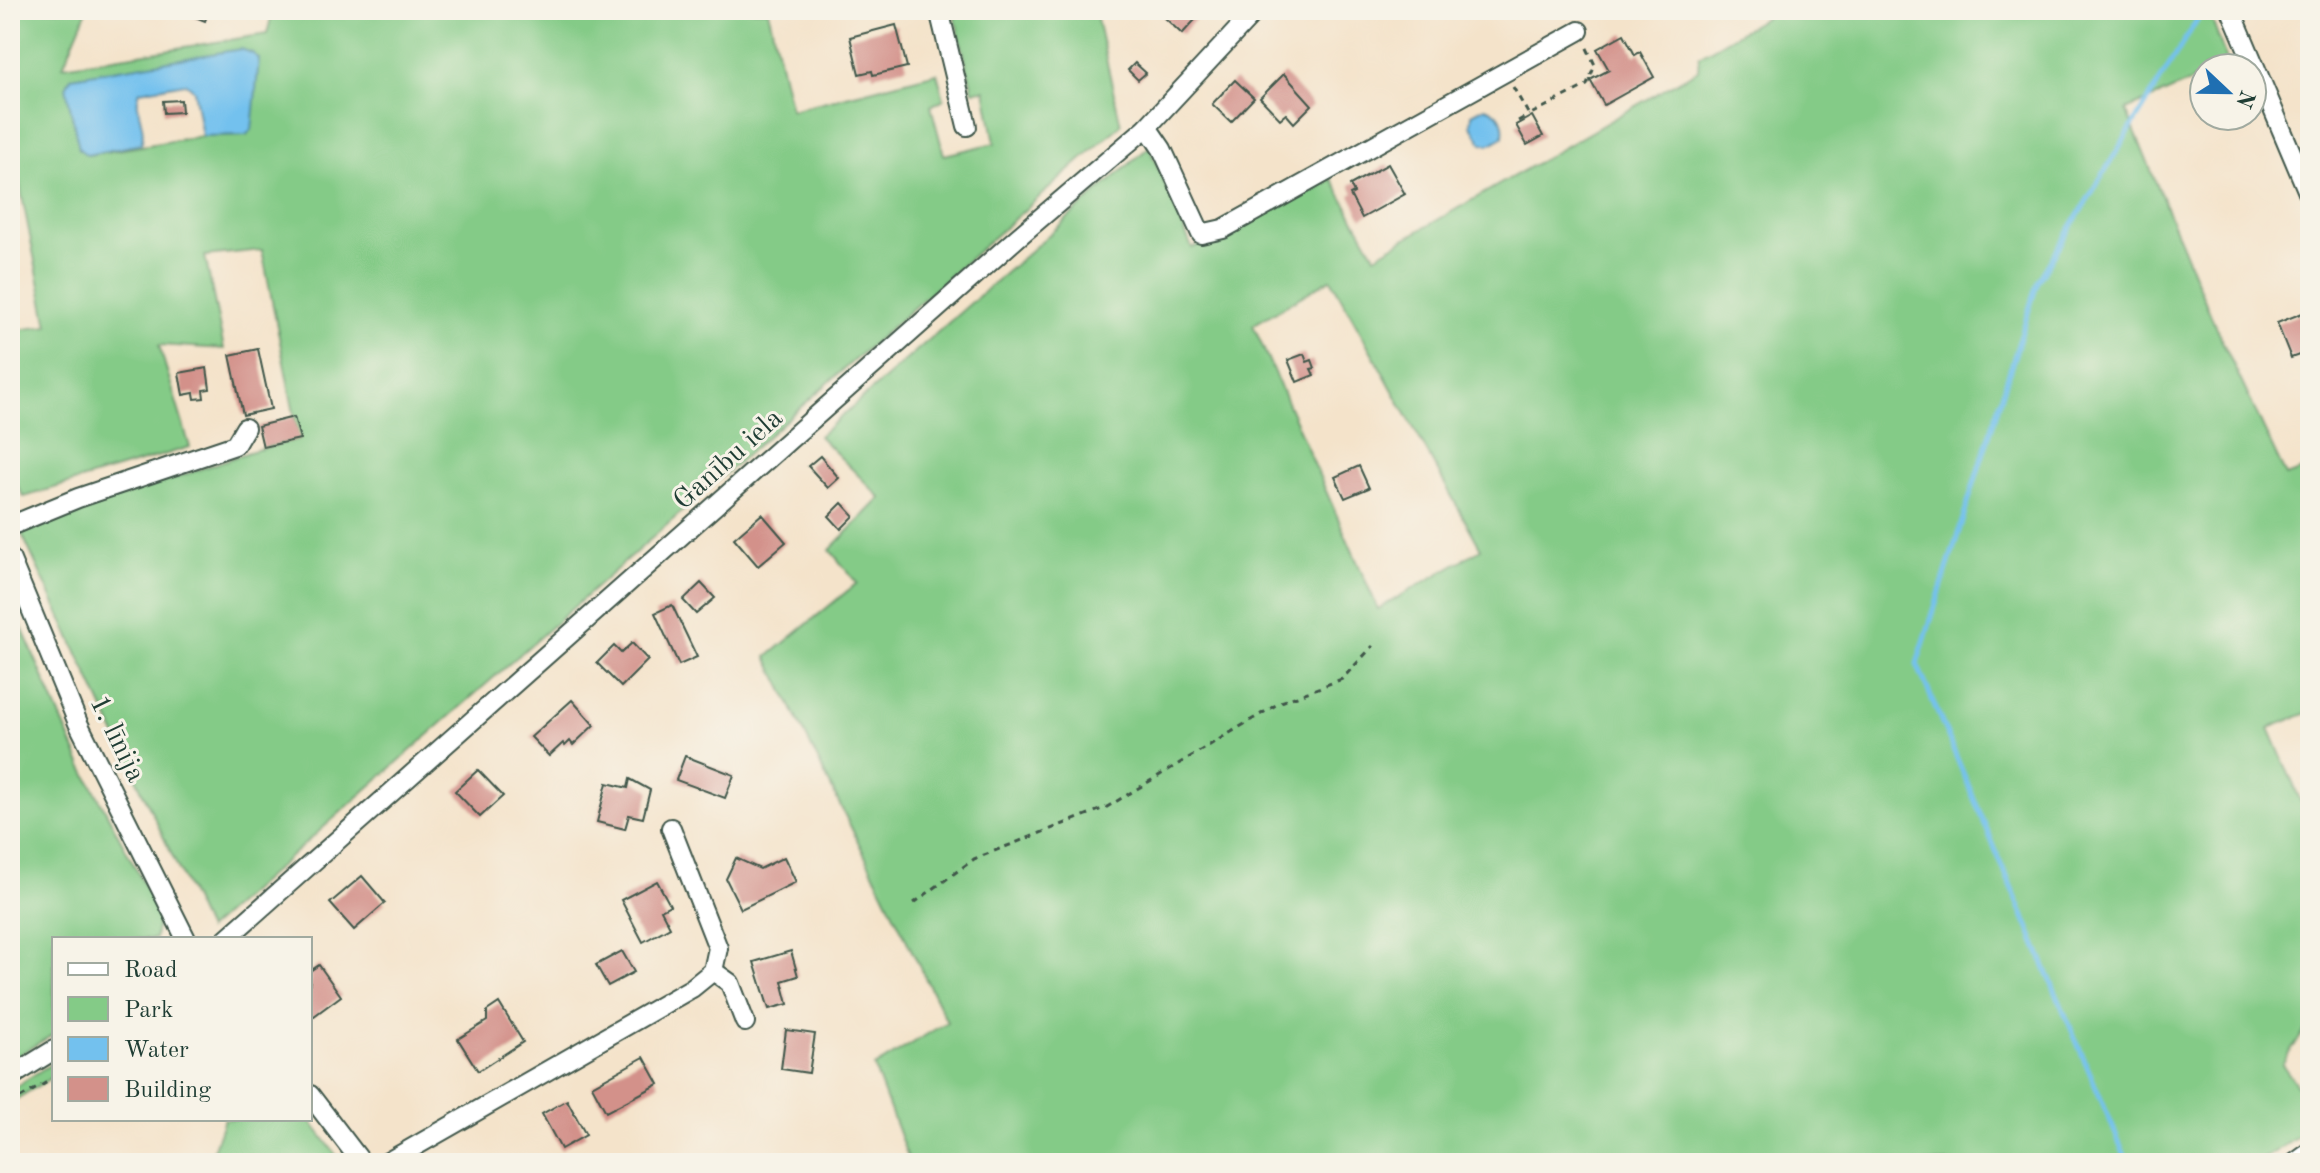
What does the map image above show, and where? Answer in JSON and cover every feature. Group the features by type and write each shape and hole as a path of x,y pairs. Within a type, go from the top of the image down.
{"street":[{"path":"939,10 967,126"},
{"name":"Ganību iela","path":"228,937 1017,238 1147,127 1256,10"},
{"path":"2231,10 2310,197"},
{"path":"1147,127 1162,149 1201,234 1223,229 1579,31"},
{"path":"10,526 78,498 235,445 245,428"},
{"name":"1. līnija","path":"10,558 78,723 185,937"},
{"path":"386,1163 692,988 713,971 718,948 671,828"},
{"path":"713,971 730,983 745,1022"},
{"path":"10,1077 52,1051"},
{"path":"312,1098 362,1163"},
{"path":"2295,1163 2310,1152"}],"path":[{"path":"1518,121 1587,85 1595,65 1579,31"},
{"path":"1504,71 1529,115"},
{"path":"914,903 974,859 1107,807 1281,702 1342,679 1373,646"},
{"path":"10,1104 52,1079"}],"green space":[{"path":"10,10 87,10 63,66 267,34 273,10 768,10 791,110 937,73 944,99 931,106 944,155 995,143 985,90 973,91 953,10 1095,10 1121,125 207,930 21,532 249,452 299,439 262,250 205,256 224,349 159,345 190,447 24,497 10,473 10,331 48,326 18,176 10,177","holes":["252,53 247,135 202,136 87,155 72,77"]},
{"path":"1778,10 1797,19 1814,10 2208,10 2224,52 2188,52 2188,83 2126,110 2216,328 2286,476 2310,467 2310,712 2269,728 2310,823 2310,1023 2282,1064 2310,1104 2310,1129 2257,1163 910,1163 874,1067 947,1022 767,657 857,583 830,550 881,498 819,436 1149,147 1192,248 1218,238 1332,179 1375,256 1698,70 1699,56","holes":["1331,279 1481,549 1378,609 1253,325"]},
{"path":"10,600 79,760 159,913 155,937 52,937 52,1035 10,1060"},
{"path":"52,1063 52,1077 10,1103 10,1090"},
{"path":"223,1121 310,1121 342,1163 209,1163"}],"water":[{"path":"241,49 259,59 252,130 246,135 202,136 194,90 185,83 140,91 141,144 87,155 79,149 66,87 71,77"},
{"path":"1485,107 1498,114 1503,127 1503,137 1489,145 1482,143 1471,125 1472,114"}],"building":[{"path":"190,10 209,10 205,21 188,14"},
{"path":"1169,10 1204,10 1182,34 1163,16"},
{"path":"896,25 907,67 873,75 872,71 859,74 850,37"},
{"path":"1624,34 1635,55 1640,52 1654,77 1604,105 1590,80 1609,70 1597,49"},
{"path":"1135,63 1146,73 1138,80 1128,70"},
{"path":"1284,74 1312,105 1294,123 1286,114 1280,119 1260,98"},
{"path":"1235,80 1254,98 1231,122 1212,104"},
{"path":"181,100 182,112 164,113 163,101"},
{"path":"1532,116 1543,136 1527,145 1516,125"},
{"path":"1388,164 1405,194 1362,218 1350,195 1354,193 1350,185"},
{"path":"2310,310 2310,351 2291,358 2277,323"},
{"path":"258,349 271,409 243,415 230,355"},
{"path":"1304,354 1307,362 1312,360 1314,375 1297,382 1288,360"},
{"path":"207,368 210,389 203,390 204,398 195,399 194,393 183,395 179,373"},
{"path":"294,417 300,439 263,447 258,426"},
{"path":"820,456 839,478 828,488 808,466"},
{"path":"1359,466 1369,488 1345,498 1335,477"},
{"path":"842,503 854,516 841,529 829,516"},
{"path":"762,514 786,542 758,566 734,538"},
{"path":"701,583 715,598 696,614 683,600"},
{"path":"672,605 697,657 679,665 655,613"},
{"path":"632,643 648,660 621,687 597,663 614,646 621,653"},
{"path":"572,700 594,725 573,745 570,741 565,746 563,743 549,756 531,737"},
{"path":"685,756 734,775 725,798 676,780"},
{"path":"478,770 503,796 480,817 455,791"},
{"path":"630,779 650,790 643,818 629,815 625,829 597,822 607,783 628,788"},
{"path":"784,857 796,882 741,909 726,879 736,858 760,869"},
{"path":"362,876 385,903 354,930 330,903"},
{"path":"657,881 670,905 661,910 670,927 643,942 621,900"},
{"path":"622,951 634,972 608,986 596,965"},
{"path":"791,951 798,976 782,981 788,1004 769,1009 754,962"},
{"path":"319,965 341,996 312,1018 312,970"},
{"path":"499,1003 523,1042 478,1071 458,1039 487,1021 487,1011"},
{"path":"786,1030 815,1034 809,1073 781,1069"},
{"path":"644,1057 659,1084 606,1112 592,1086"},
{"path":"567,1100 586,1135 561,1149 542,1114"}],"waterway":[{"path":"2128,1163 1917,664 2038,281 2203,10"}]}
